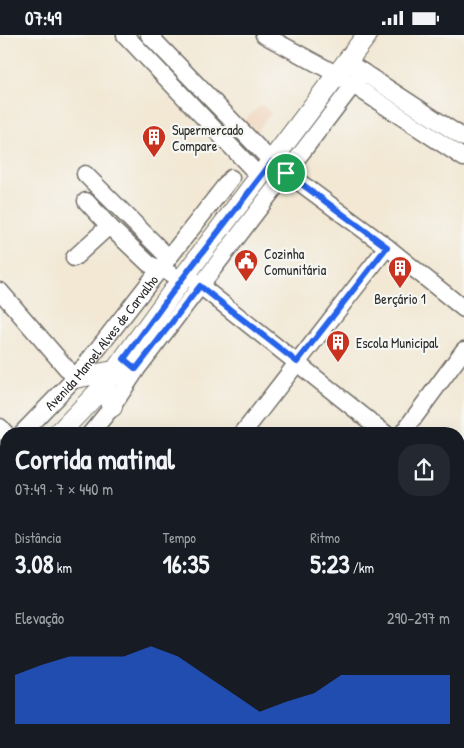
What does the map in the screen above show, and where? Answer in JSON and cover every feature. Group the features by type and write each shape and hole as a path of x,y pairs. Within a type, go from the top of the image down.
{"main road":[{"name":"Avenida Manoel Alves de Carvalho","path":"65,427 120,371 273,171 351,73 368,35"},
{"path":"75,378 120,371 112,407"}],"street":[{"path":"125,35 141,52 273,171 387,247 464,309"},
{"path":"264,35 351,73 464,139"},
{"path":"141,52 152,38 273,171"},
{"path":"351,73 464,158"},
{"path":"85,174 163,263 189,280 297,362 377,427"},
{"name":"Avenida Manoel Alves de Carvalho","path":"28,427 75,378 231,178"},
{"path":"86,201 143,260 163,263"},
{"path":"74,258 109,226"},
{"path":"247,427 387,247"},
{"path":"0,291 75,378"},
{"path":"407,427 464,350"},
{"name":"Avenida Manoel Alves de Carvalho","path":"98,427 112,407 120,371"}],"shaded area":[{"path":"261,105 271,113 253,135 242,122"}],"place":[{"name":"Supermercado Compare","path":"154,158"},
{"name":"Cozinha Comunitária","path":"246,282"},
{"name":"Berçário 1","path":"400,289"},
{"name":"Escola Municipal","path":"338,363"}],"route":[{"path":"272,162 286,173 387,247 297,362 200,286 136,369 124,359 182,279 272,162"}]}
